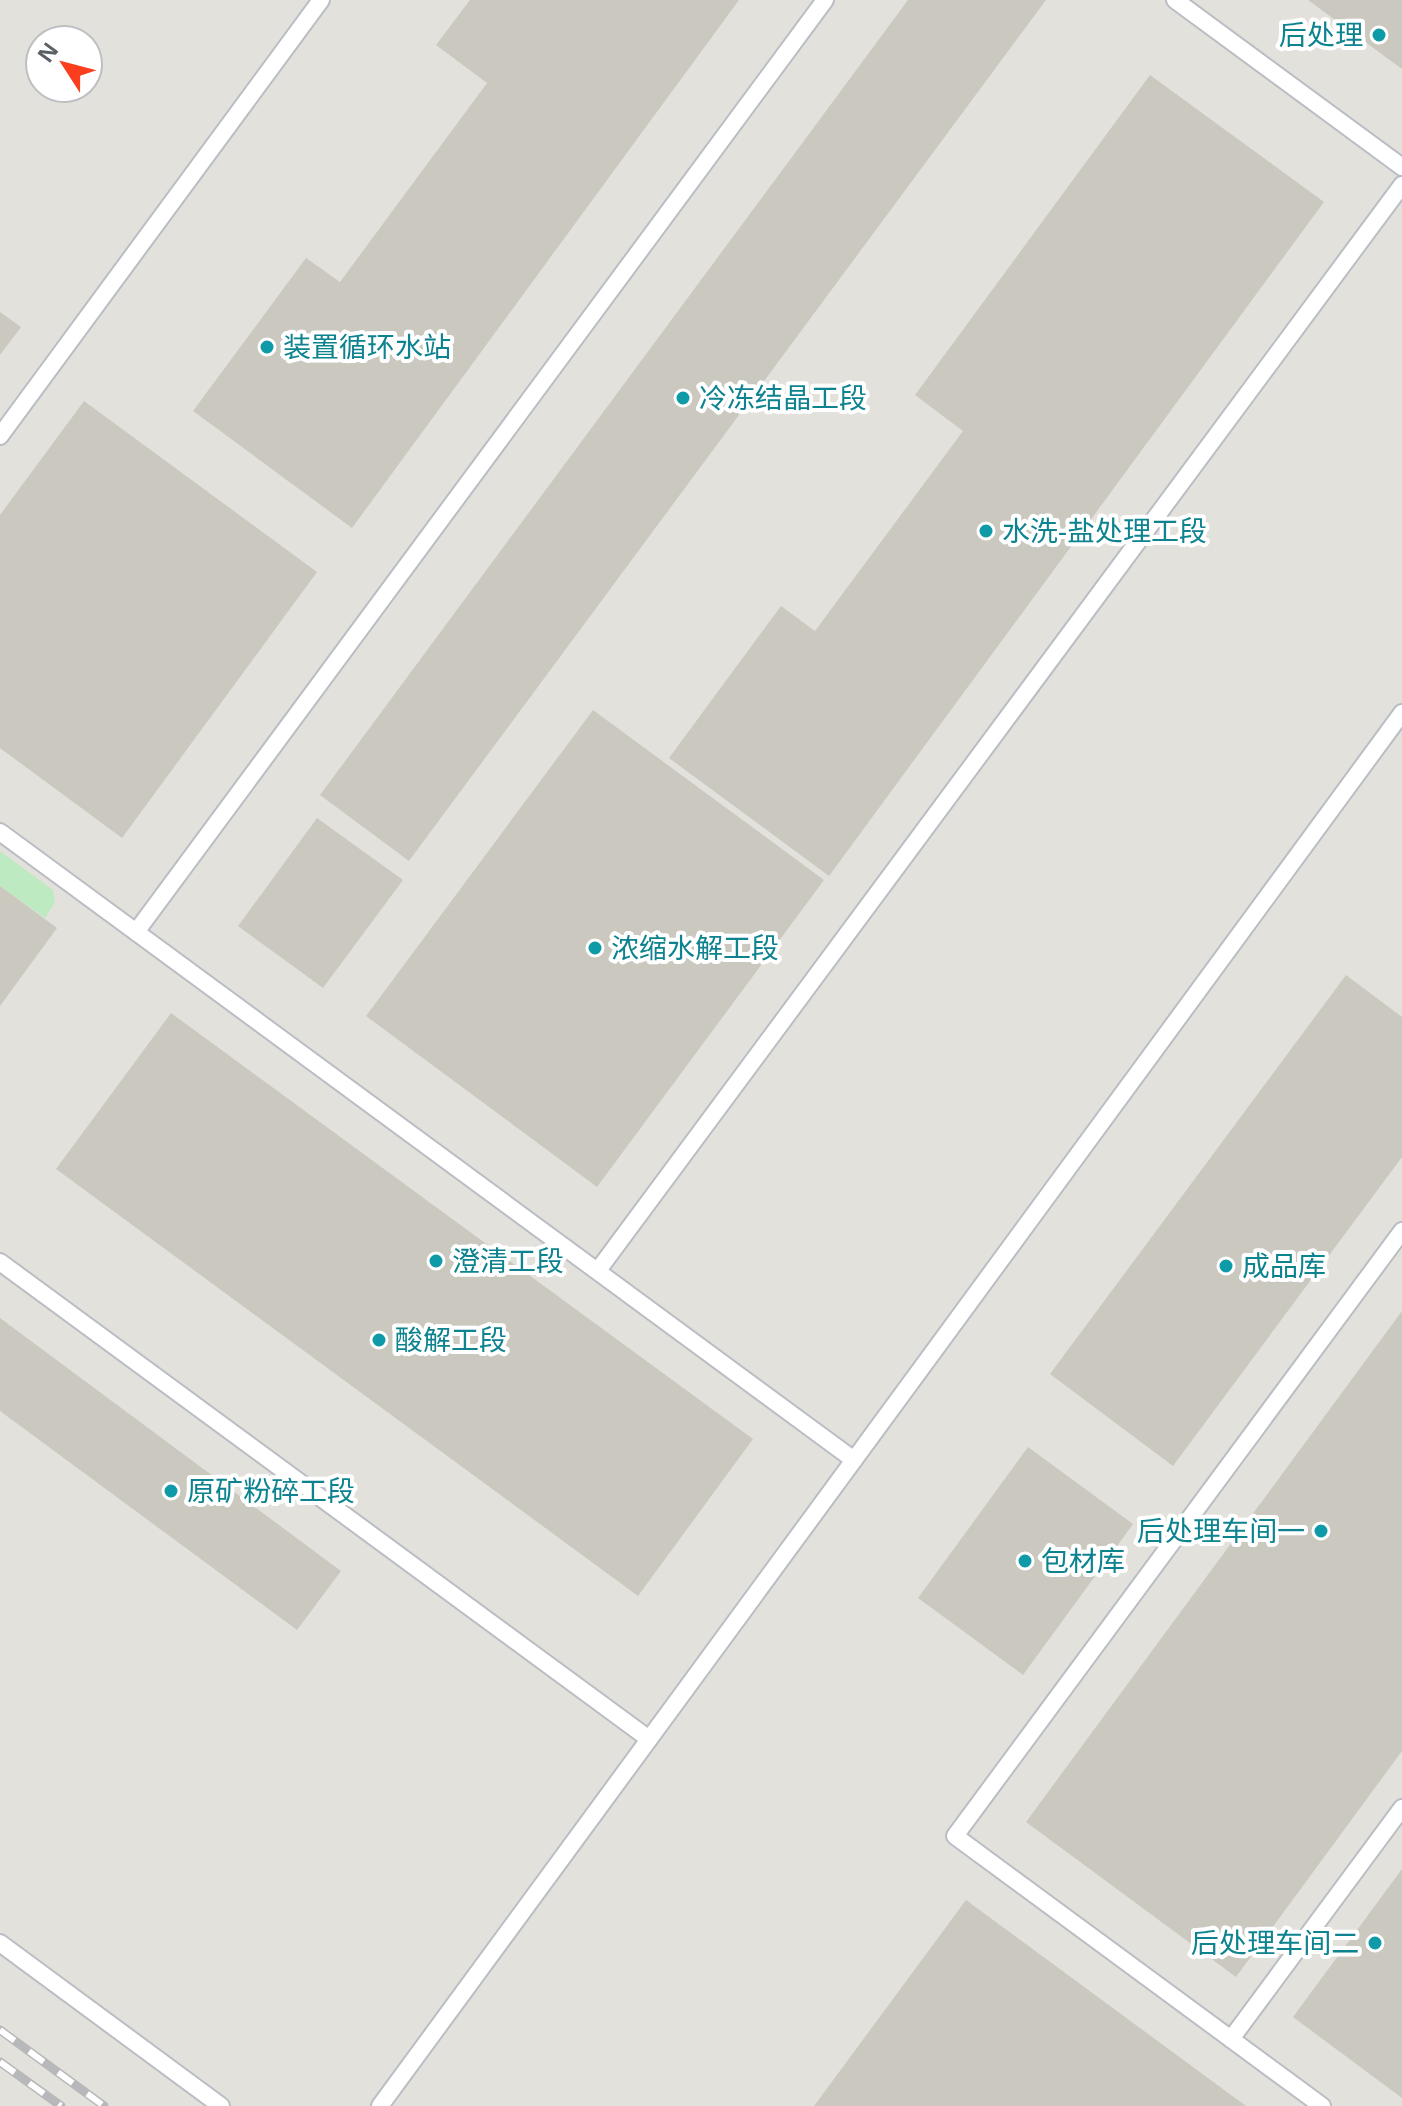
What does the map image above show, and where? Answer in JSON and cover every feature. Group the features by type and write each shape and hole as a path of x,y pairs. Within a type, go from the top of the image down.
{"lane":[{"path":"0,436 321,0"},
{"path":"136,932 825,0"},
{"path":"1175,0 1402,167"},
{"path":"599,1269 1402,185"},
{"path":"380,2106 1402,713"},
{"path":"0,832 599,1269 854,1460"},
{"path":"1322,2106 955,1836 1402,1231"},
{"path":"0,1262 649,1739"},
{"path":"1231,2039 1402,1808"},
{"path":"0,1943 221,2106"}],"shaded area":[{"path":"0,0 1402,0 1402,2106 0,2106"}],"green space":[{"path":"0,851 53,890 55,902 45,918 0,886"}],"building":[{"path":"470,0 739,0 352,528 193,411 306,258 340,282 487,83 436,45"},
{"name":"冷冻结晶工段","path":"908,0 1046,0 409,861 320,795"},
{"name":"后处理","path":"1308,0 1402,0 1402,69"},
{"name":"水洗-盐处理工段","path":"1150,75 1324,202 829,876 669,758 781,606 815,631 963,431 915,395"},
{"path":"0,312 21,327 0,355"},
{"path":"84,401 317,572 122,838 0,748 0,515"},
{"name":"浓缩水解工段","path":"593,710 824,880 597,1187 366,1016"},
{"path":"317,818 403,880 323,988 238,926"},
{"path":"0,886 57,928 0,1006"},
{"name":"成品库","path":"1346,975 1402,1017 1402,1157 1173,1466 1050,1374"},
{"path":"171,1013 753,1439 638,1596 56,1169"},
{"name":"后处理车间一","path":"1402,1311 1402,1751 1236,1977 1026,1822"},
{"name":"原矿粉碎工段","path":"0,1318 341,1571 297,1630 0,1411"},
{"name":"包材库","path":"1028,1447 1133,1524 1023,1675 918,1598"},
{"name":"后处理车间二","path":"1402,1869 1402,2098 1293,2017"},
{"path":"966,1900 1246,2106 814,2106"}],"railway":[{"path":"0,2030 104,2106"},
{"path":"0,2062 61,2106"}],"place":[{"name":"后处理","path":"1379,35"},
{"name":"装置循环水站","path":"267,347"},
{"name":"冷冻结晶工段","path":"683,398"},
{"name":"水洗-盐处理工段","path":"986,531"},
{"name":"浓缩水解工段","path":"595,948"},
{"name":"澄清工段","path":"436,1261"},
{"name":"成品库","path":"1226,1266"},
{"name":"酸解工段","path":"379,1340"},
{"name":"原矿粉碎工段","path":"171,1491"},
{"name":"后处理车间一","path":"1321,1531"},
{"name":"包材库","path":"1025,1561"},
{"name":"后处理车间二","path":"1375,1943"}]}
